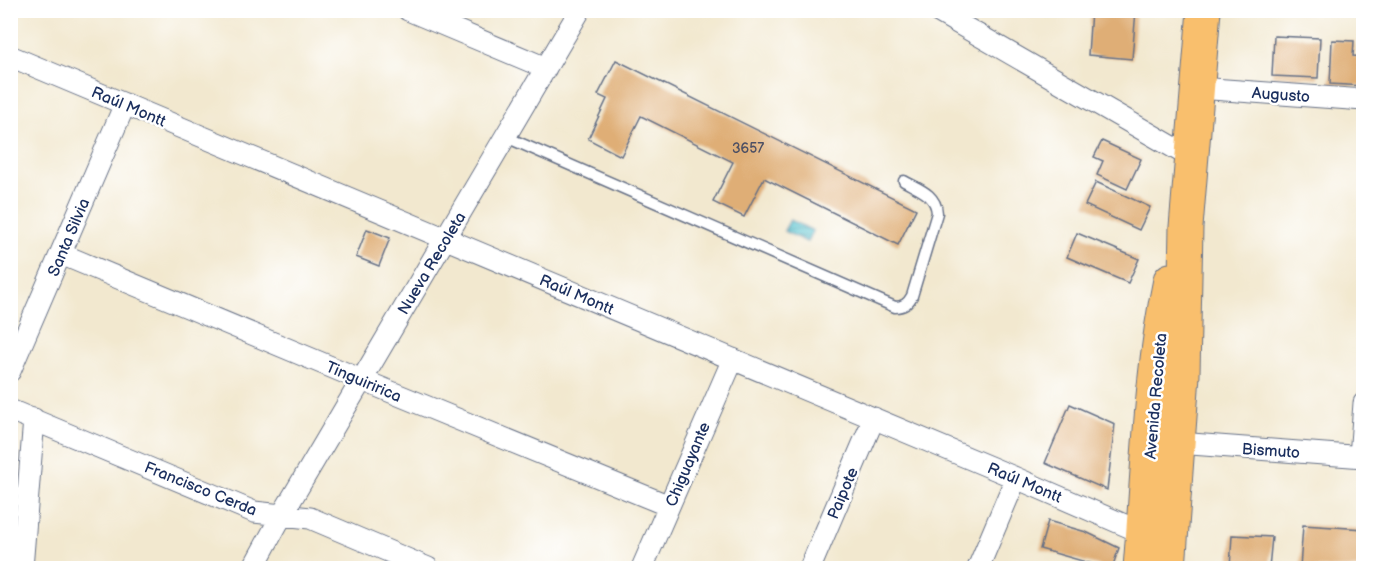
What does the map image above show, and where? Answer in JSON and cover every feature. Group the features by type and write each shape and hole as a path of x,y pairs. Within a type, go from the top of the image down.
{"main road":[{"name":"Avenida Recoleta","path":"1169,568 1184,340 1186,226 1204,10"},
{"name":"Avenida Recoleta","path":"1140,568 1155,368 1170,280 1186,226"}],"street":[{"path":"408,10 546,68"},
{"name":"Nueva Recoleta","path":"253,568 580,10"},
{"path":"934,10 1192,158"},
{"name":"Raúl Montt","path":"10,56 1143,533"},
{"name":"Augusto","path":"1198,88 1364,100"},
{"name":"Santa Silvia","path":"10,371 125,104"},
{"name":"Tinguiririca","path":"61,254 669,506"},
{"name":"Chiguayante","path":"642,568 733,359"},
{"path":"1362,457 1364,403"},
{"name":"Francisco Cerda","path":"10,410 254,512 310,518 428,568"},
{"name":"Paipote","path":"810,568 874,418"},
{"path":"22,568 34,419"},
{"name":"Bismuto","path":"1178,443 1362,457"},
{"path":"978,568 1016,478"}],"lane":[{"path":"506,137 895,307 906,305 912,296 937,213 932,198 904,182"}],"water":[{"path":"790,220 813,231 807,242 784,231"}],"building":[{"path":"1091,10 1136,10 1132,59 1088,55"},
{"path":"1274,36 1320,38 1318,78 1272,76"},
{"path":"1332,40 1354,41 1353,56 1364,57 1364,86 1330,84"},
{"path":"616,60 916,209 898,245 764,178 744,217 713,202 733,162 641,116 621,156 588,139 607,99 598,95"},
{"path":"1102,141 1141,159 1127,189 1097,175 1103,161 1094,157"},
{"path":"1096,182 1150,207 1139,230 1085,205"},
{"path":"367,229 390,238 379,266 356,257"},
{"path":"1077,233 1139,259 1128,283 1067,257"},
{"path":"1070,404 1115,424 1107,490 1045,463"},
{"path":"1048,521 1086,532 1119,548 1112,568 1040,549"},
{"path":"1303,525 1364,529 1364,568 1300,568"},
{"path":"1232,535 1272,537 1269,568 1230,568"}]}
